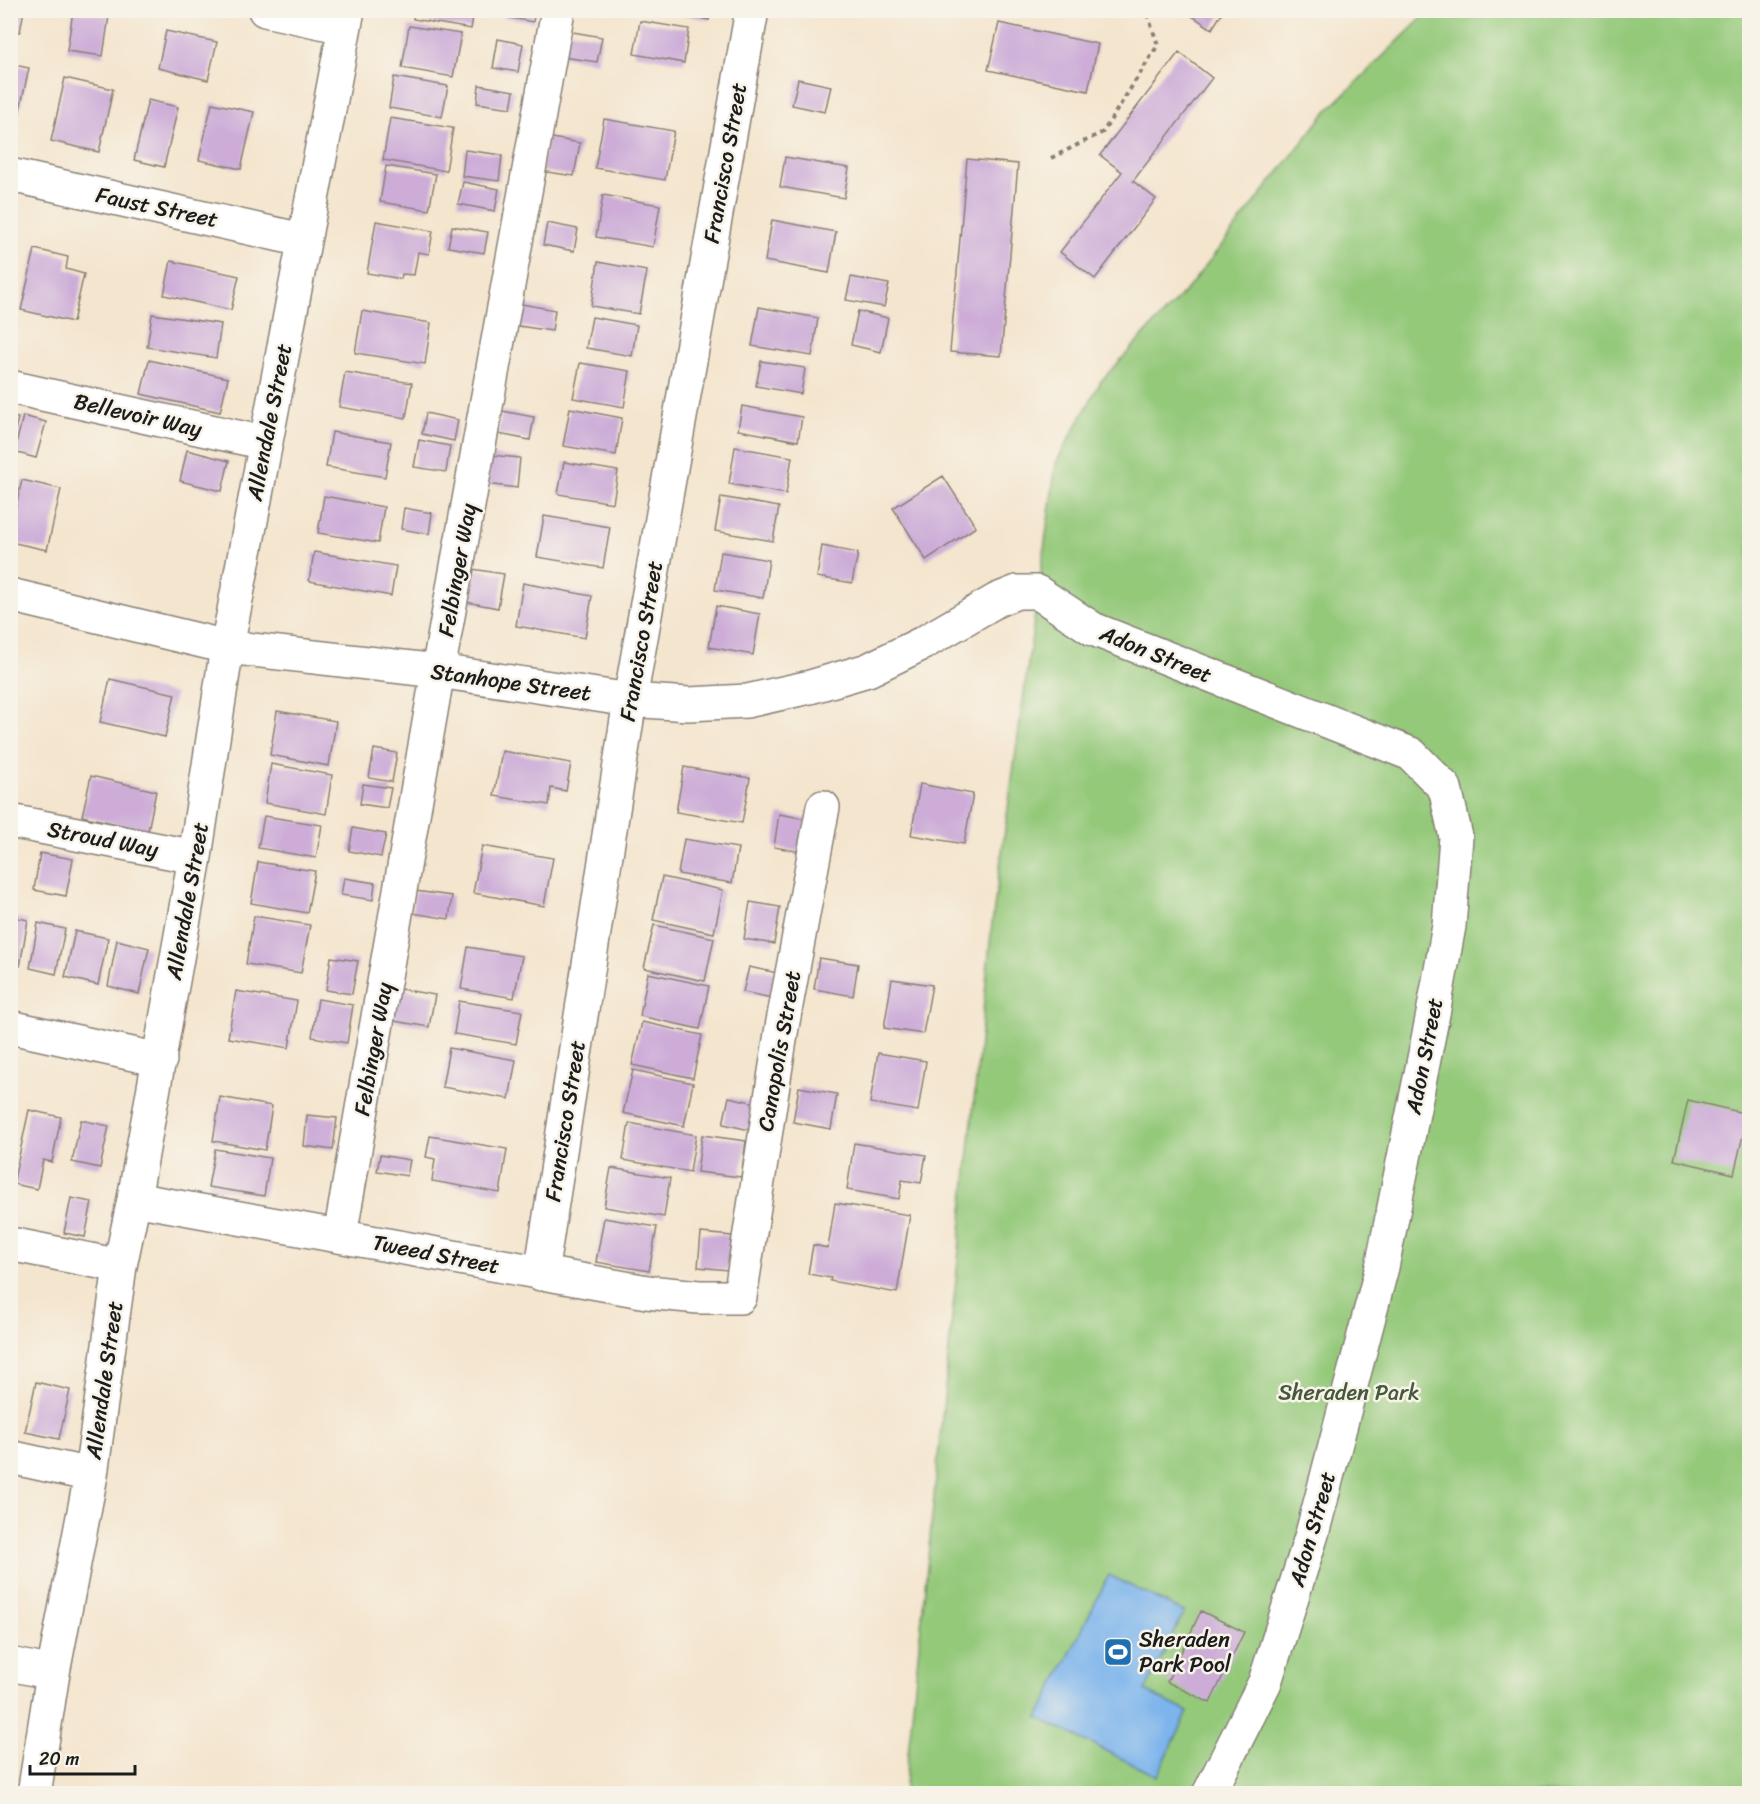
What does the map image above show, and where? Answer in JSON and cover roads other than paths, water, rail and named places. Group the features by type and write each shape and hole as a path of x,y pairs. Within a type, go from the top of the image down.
{"street":[{"path":"265,10 346,19"},
{"name":"Felbinger Way","path":"340,1236 438,670 558,10"},
{"name":"Francisco Street","path":"541,1274 630,700 752,10"},
{"name":"Allendale Street","path":"34,1794 52,1673 91,1475 120,1266 195,857 227,647 346,19"},
{"name":"Faust Street","path":"10,175 303,240"},
{"name":"Bellevoir Way","path":"10,387 265,443"},
{"name":"Adon Street","path":"997,600 1017,592 1037,592 1093,629 1411,754 1445,788 1456,837 1447,938 1380,1278 1312,1534 1265,1682 1209,1794"},
{"name":"Stanhope Street","path":"10,595 227,647 438,670 630,700 689,704 747,701 810,687 868,670 923,643 997,600"},
{"name":"Canopolis Street","path":"740,1297 783,1027 823,807"},
{"name":"Stroud Way","path":"10,821 195,857"},
{"path":"10,1027 159,1060"},
{"name":"Tweed Street","path":"134,1199 646,1292 699,1297 740,1297"},
{"path":"10,1244 120,1266"},
{"path":"10,1458 91,1475"},
{"path":"10,1664 52,1673"}],"water":[{"name":"Sheraden Park Pool","path":"1109,1575 1184,1612 1145,1691 1188,1712 1157,1776 1038,1718"}],"place":[{"name":"Sheraden Park Pool","path":"1118,1652"}],"park label":[{"name":"Sheraden Park","path":"1349,1392"}]}
